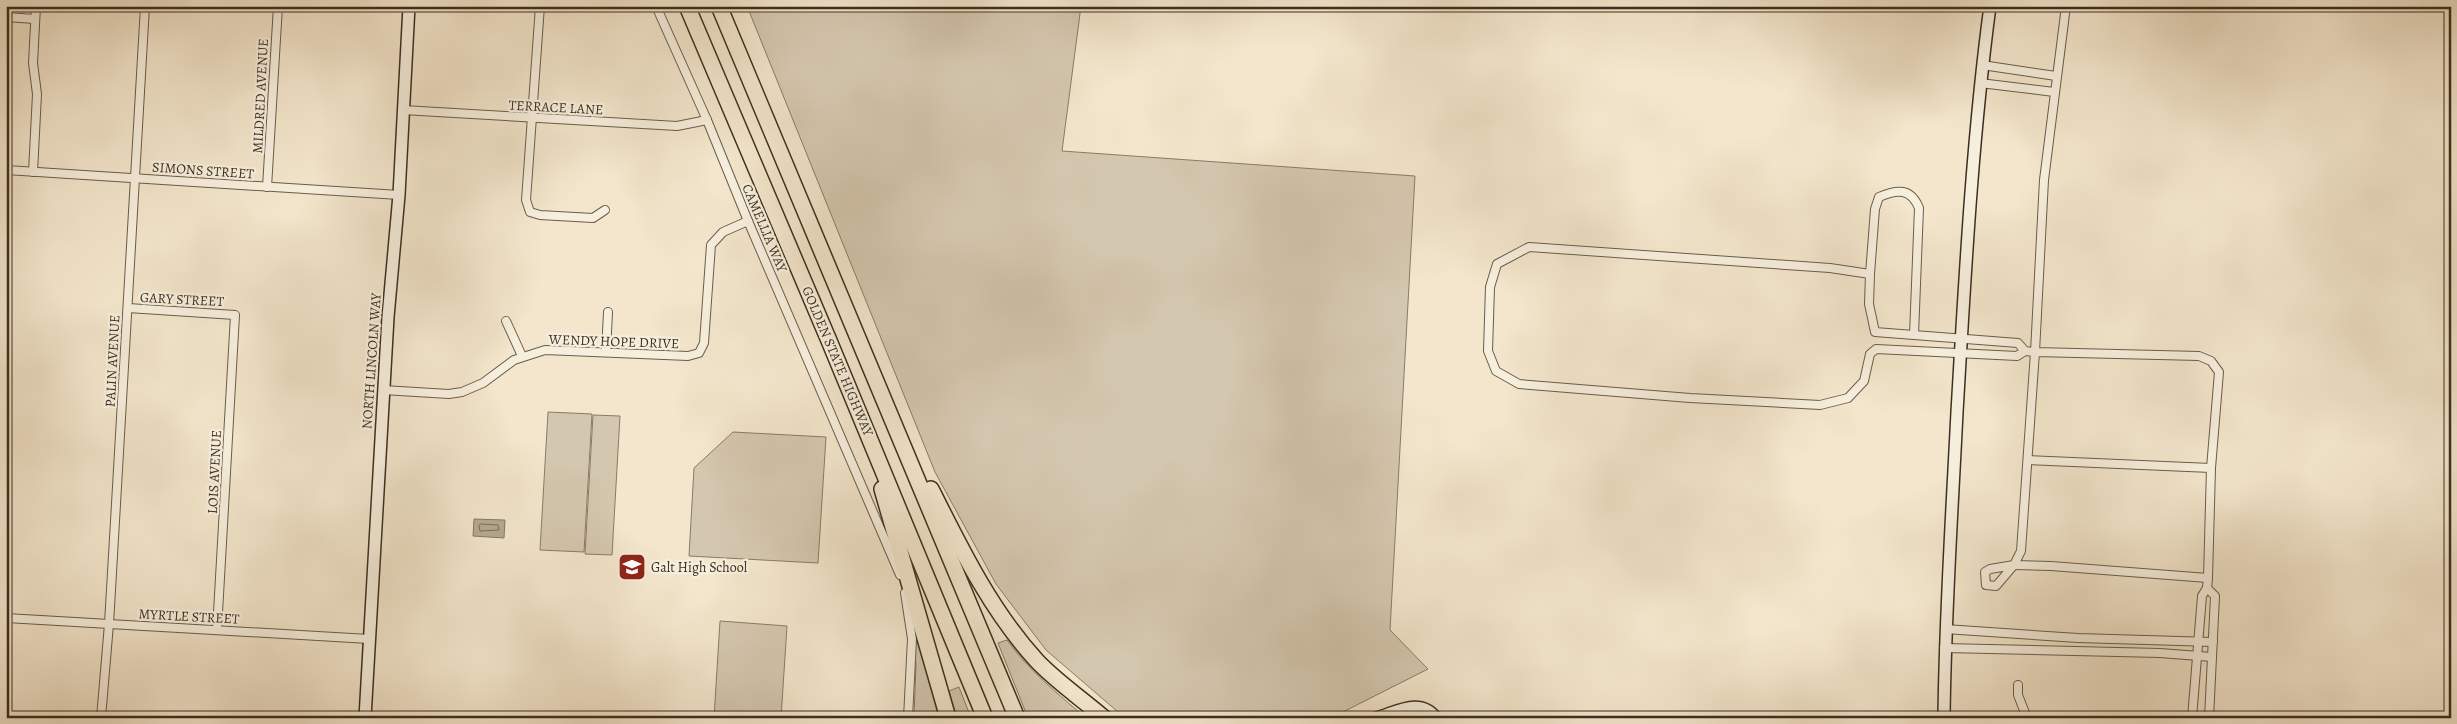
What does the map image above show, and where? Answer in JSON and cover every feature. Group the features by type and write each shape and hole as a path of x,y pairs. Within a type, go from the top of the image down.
{"highway":[{"name":"GOLDEN STATE HIGHWAY","path":"686,6 860,414 985,718"},
{"name":"GOLDEN STATE HIGHWAY","path":"719,6 1017,718"},
{"path":"726,6 745,69"},
{"path":"875,378 963,552 1001,615 1038,662 1104,718"},
{"path":"860,414 948,718"}],"street":[{"path":"33,172 37,94 33,63 36,6"},
{"name":"PALIN AVENUE","path":"101,718 109,624 146,6"},
{"name":"MILDRED AVENUE","path":"267,187 278,6"},
{"name":"NORTH LINCOLN WAY","path":"365,718 384,390 399,195 410,6"},
{"path":"540,6 534,118 526,200 530,212 540,215 593,218 605,210"},
{"name":"CAMELLIA WAY","path":"656,6 708,120 748,221 900,576 906,598 912,639 908,718"},
{"path":"1944,718 1944,648 1960,354 1980,83 1990,6"},
{"path":"2066,6 2044,180 2028,460 2020,551 2014,565 2208,578"},
{"path":"6,17 35,19"},
{"path":"1982,65 2056,76"},
{"path":"1980,83 2054,92"},
{"name":"TERRACE LANE","path":"403,110 677,126 708,120"},
{"name":"SIMONS STREET","path":"6,170 399,195"},
{"path":"1914,335 1919,208 1915,198 1898,191 1880,197 1875,209 1869,304 1875,332 1961,339 2018,343 2025,351"},
{"name":"WENDY HOPE DRIVE","path":"384,390 449,394 462,392 483,383 504,366 522,356 545,350 688,356 699,353 704,342 711,245 723,232 748,221"},
{"path":"1870,274 1830,268 1529,247 1498,264 1490,287 1488,351 1496,371 1519,384 1690,398 1820,405 1848,398 1864,381 1870,354 1876,349 2017,356 2025,351 2199,356 2211,361 2219,372 2211,468 2208,588 2202,596 2192,718"},
{"name":"GARY STREET","path":"128,308 235,314"},
{"path":"606,352 608,312"},
{"name":"LOIS AVENUE","path":"217,630 235,314"},
{"path":"506,321 522,356"},
{"path":"2028,460 2211,468"},
{"path":"2208,588 2215,596 2209,718"},
{"name":"MYRTLE STREET","path":"6,618 370,639"},
{"path":"1945,629 2078,638 2213,642"},
{"path":"1944,648 2044,649 2212,657"},
{"path":"2018,685 2018,695 2027,718"},
{"path":"1376,718 1420,706 1430,710 1436,718"}],"shaded area":[{"path":"747,6 1081,6 1062,151 1415,176 1390,630 1428,669 1331,718 1125,718 1046,650 996,584 935,472"},
{"path":"548,412 592,414 584,552 540,550"},
{"path":"593,415 620,416 612,555 585,554"},
{"path":"733,432 826,437 818,563 689,556 694,468"},
{"path":"720,621 787,626 781,718 714,718"},
{"path":"913,623 939,718 914,718 916,664 911,624"},
{"path":"1007,640 1034,671 1086,718 1028,718 998,643"},
{"path":"959,687 971,718 957,718 949,691"}],"water":[{"path":"474,519 505,520 504,538 473,536"}],"place":[{"name":"Galt High School","path":"632,567"}]}
